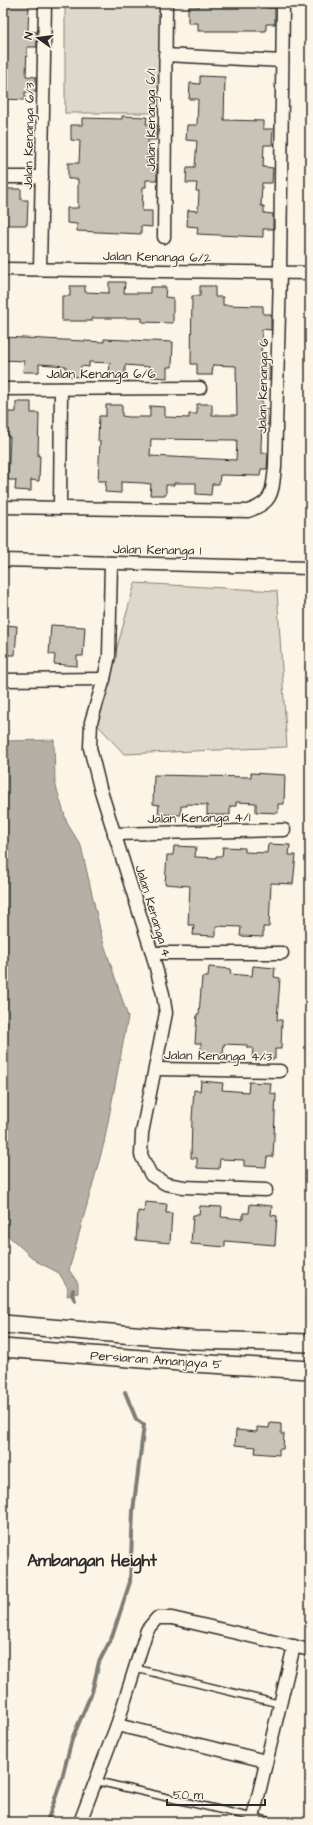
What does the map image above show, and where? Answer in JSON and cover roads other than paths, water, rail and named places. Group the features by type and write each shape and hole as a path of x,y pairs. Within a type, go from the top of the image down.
{"street":[{"name":"Jalan Kenanga 6/3","path":"40,269 45,3"},
{"name":"Jalan Kenanga 6/1","path":"164,237 166,3"},
{"name":"Jalan Kenanga 6","path":"3,507 248,511 262,506 272,494 275,467 280,273 283,3"},
{"path":"165,55 282,61"},
{"path":"3,177 42,177"},
{"name":"Jalan Kenanga 6/2","path":"3,268 310,273"},
{"name":"Jalan Kenanga 6/6","path":"3,389 200,388"},
{"path":"60,508 61,389"},
{"name":"Jalan Kenanga 1","path":"3,560 310,568"},
{"name":"Jalan Kenanga 4","path":"111,564 108,656 104,679 90,722 90,748 100,788 152,953 163,994 166,1013 142,1133 141,1155 151,1175 166,1184 184,1187 266,1190"},
{"path":"3,680 104,679"},
{"name":"Jalan Kenanga 4/1","path":"114,834 284,830"},
{"path":"152,953 282,953"},
{"name":"Jalan Kenanga 4/3","path":"156,1069 280,1071"},
{"name":"Persiaran Amanjaya 5","path":"3,1324 194,1340 310,1344"},
{"name":"Persiaran Amanjaya 5","path":"3,1348 192,1363 310,1370"},
{"path":"80,1822 116,1725 147,1630 157,1618 172,1618 310,1650"},
{"path":"252,1820 294,1646"},
{"path":"116,1725 266,1761"}],"lane":[{"path":"134,1668 280,1704"},
{"path":"96,1781 252,1820 273,1822"}],"waterway":[{"path":"73,1290 72,1295 75,1300"},
{"path":"47,1822 62,1778 72,1739 92,1692 99,1662 112,1637 130,1582 133,1511 144,1425 136,1419 125,1392"}],"district":[{"name":"Ambangan Height","path":"92,1561"}]}
